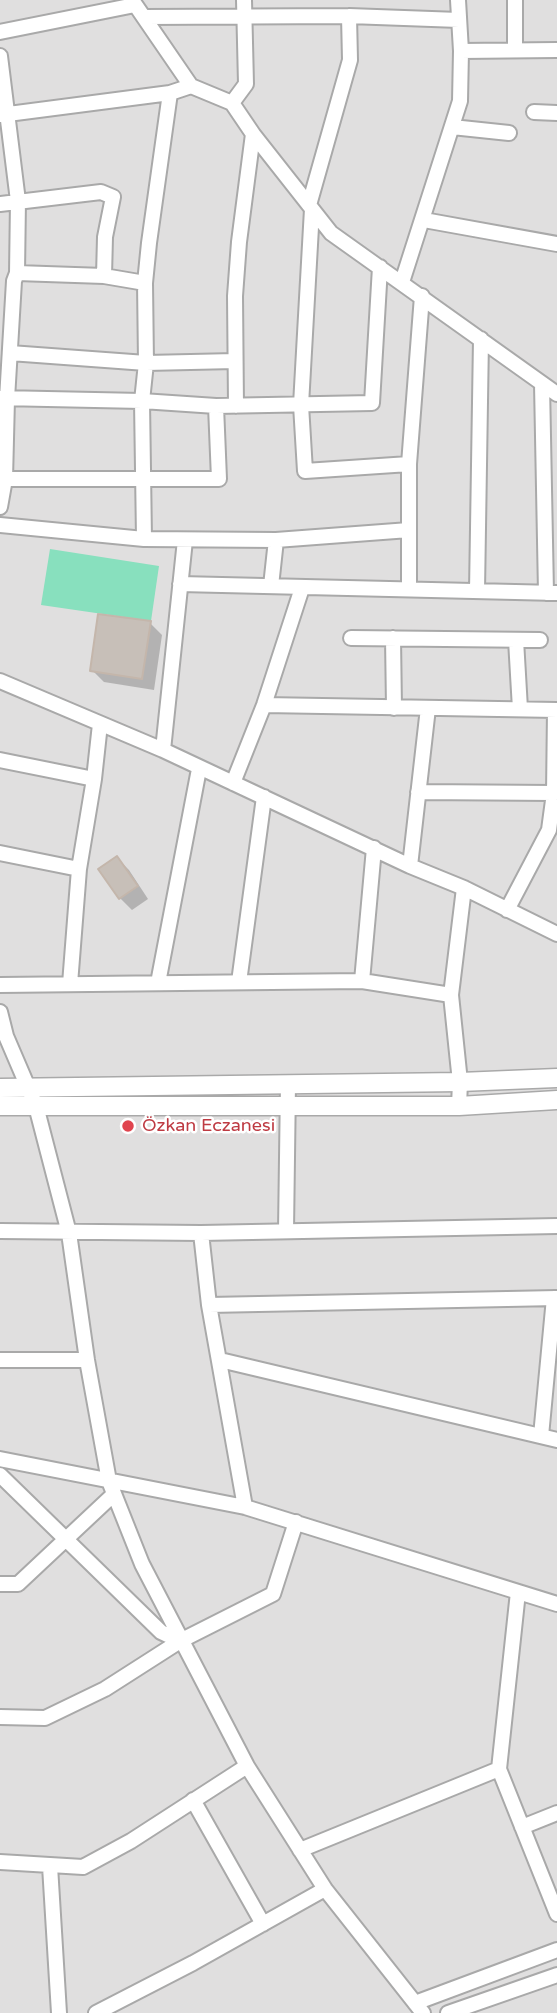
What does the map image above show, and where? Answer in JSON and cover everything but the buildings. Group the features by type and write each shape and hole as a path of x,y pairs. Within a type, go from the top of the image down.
{"street":[{"path":"232,103 246,84 244,0"},
{"path":"402,282 460,101 458,0"},
{"path":"515,0 515,50"},
{"path":"0,32 134,2 191,86 232,103 331,233 557,394"},
{"path":"349,16 350,60 310,207 301,405 304,471 409,464"},
{"path":"145,17 349,16 459,20"},
{"path":"461,51 557,50"},
{"path":"0,56 3,115 18,201 10,280 10,353 3,399 5,479 0,507"},
{"path":"3,115 170,93 191,86"},
{"path":"144,540 141,480 142,401 146,363 145,283 170,93"},
{"path":"534,112 557,113"},
{"path":"452,127 509,133"},
{"path":"236,406 235,296 253,134"},
{"path":"0,204 101,192 113,197 105,237 104,276"},
{"path":"424,220 557,244"},
{"path":"3,399 142,401 216,406 372,403 380,267"},
{"path":"10,280 104,276 145,283"},
{"path":"409,588 409,464 422,296"},
{"path":"477,591 481,339"},
{"path":"10,353 146,363 235,361"},
{"path":"180,584 551,593 542,384"},
{"path":"5,479 219,479 216,406"},
{"path":"0,525 144,540 276,540 409,530"},
{"path":"163,750 185,540"},
{"path":"271,586 276,540"},
{"path":"233,783 264,705 302,588"},
{"path":"351,638 540,640"},
{"path":"393,638 394,708"},
{"path":"516,640 520,709"},
{"path":"0,681 163,750 410,866 464,888 557,934"},
{"path":"264,705 556,710 553,830 507,910"},
{"path":"410,866 428,708"},
{"path":"70,984 79,869 100,724"},
{"path":"0,760 94,779"},
{"path":"158,983 199,769"},
{"path":"418,792 554,793"},
{"path":"239,982 264,797"},
{"path":"362,981 374,848"},
{"path":"0,853 79,869"},
{"path":"459,1106 460,1082 451,995 464,888"},
{"path":"0,985 362,981 451,995"},
{"path":"0,1012 6,1035 36,1106 69,1233 87,1360 111,1487 142,1564 247,1766 325,1889 419,2008 557,1950"},
{"path":"0,1088 460,1082 557,1078"},
{"path":"286,1231 288,1084"},
{"path":"0,1106 459,1106 557,1100"},
{"path":"0,1231 201,1233 557,1226"},
{"path":"201,1233 209,1305 245,1507"},
{"path":"209,1305 555,1298 541,1436"},
{"path":"0,1360 87,1360"},
{"path":"220,1360 557,1440"},
{"path":"0,1459 111,1487 245,1507 557,1604"},
{"path":"0,1475 161,1632 180,1641"},
{"path":"0,1584 18,1584 65,1539 111,1487"},
{"path":"0,1717 45,1718 105,1689 180,1641 273,1594 296,1522"},
{"path":"518,1592 499,1769 557,1914"},
{"path":"0,1862 83,1867 131,1841 247,1766"},
{"path":"300,1850 499,1769"},
{"path":"193,1800 263,1924"},
{"path":"522,1827 557,1813"},
{"path":"50,1866 59,2013"},
{"path":"96,2013 325,1889"},
{"path":"448,2013 557,1975"}],"shaded area":[{"path":"0,0 557,0 557,2013 0,2013"}],"green space":[{"path":"50,549 159,566 151,621 41,605"}],"place":[{"name":"Özkan Eczanesi","path":"128,1126"}]}
